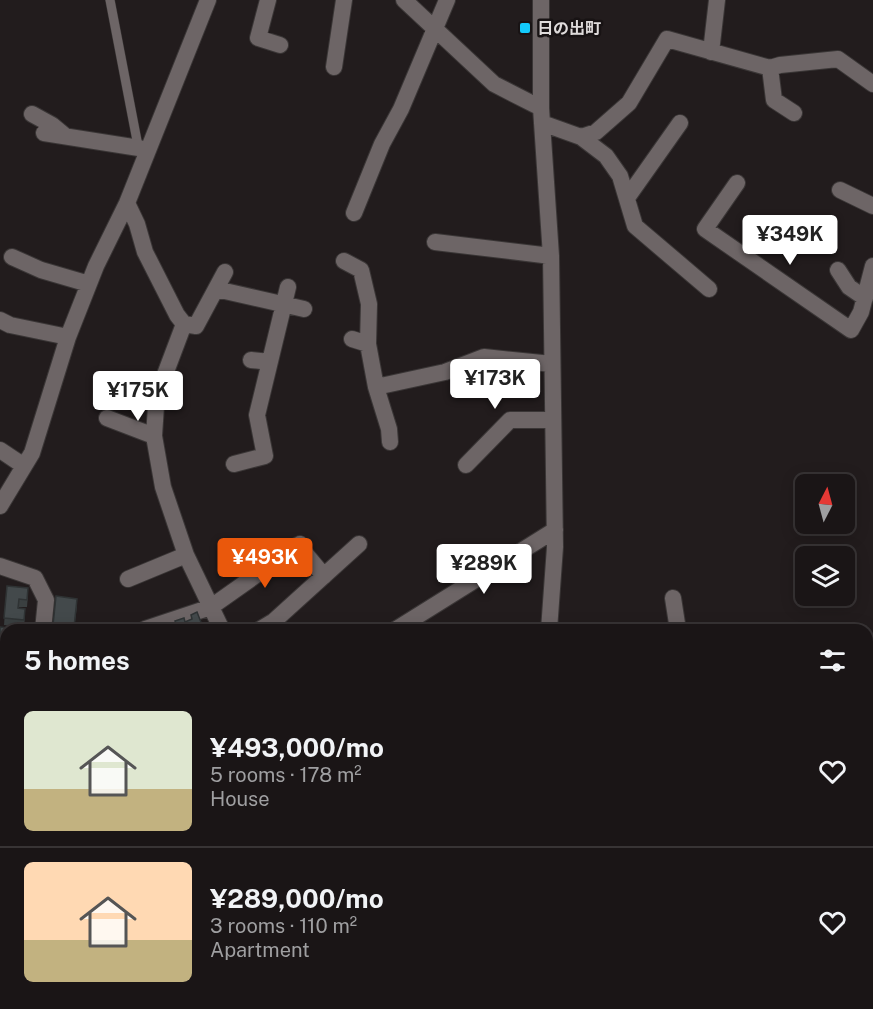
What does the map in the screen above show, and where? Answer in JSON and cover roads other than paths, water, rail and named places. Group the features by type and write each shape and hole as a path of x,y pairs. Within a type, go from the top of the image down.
{"street":[{"path":"0,506 32,453 68,338 96,266 127,203 208,0"},
{"path":"268,0 258,38 280,45"},
{"path":"334,67 344,0"},
{"path":"404,0 494,84 541,115 581,137 606,156 620,176 635,226 709,289"},
{"path":"354,213 382,144 401,109 447,0"},
{"path":"541,0 541,115 551,256 555,530 549,624"},
{"path":"711,52 717,0"},
{"path":"581,137 596,132 629,103 667,39 770,68 838,59 873,84"},
{"path":"770,68 774,100 794,113"},
{"path":"32,114 52,125 65,136"},
{"path":"627,198 680,123"},
{"path":"44,133 139,148"},
{"path":"737,183 705,229 851,330 861,312 873,266"},
{"path":"840,190 873,206"},
{"path":"127,203 137,224 145,252 177,315 184,324 196,326 225,272"},
{"path":"435,242 551,256"},
{"path":"12,257 41,270 89,284"},
{"path":"344,261 361,270 369,304 360,341 389,429 390,442"},
{"path":"838,270 849,287 865,297"},
{"path":"234,464 264,456 257,415 288,288"},
{"path":"216,289 304,309"},
{"path":"0,320 10,325 68,338"},
{"path":"184,324 161,386 156,406 154,436 163,487 186,555 219,624"},
{"path":"376,387 445,372 484,357 552,364"},
{"path":"251,360 270,362"},
{"path":"107,418 154,436"},
{"path":"466,465 510,420 553,420"},
{"path":"0,450 24,466"},
{"path":"405,624 555,530"},
{"path":"269,624 359,543"},
{"path":"160,624 211,607 299,544 324,576"},
{"path":"128,579 186,555"},
{"path":"0,566 35,578 46,600 44,624"},
{"path":"673,598 677,624"}],"lane":[{"path":"110,0 142,165"}],"place":[{"name":"日の出町","path":"525,28"}]}
